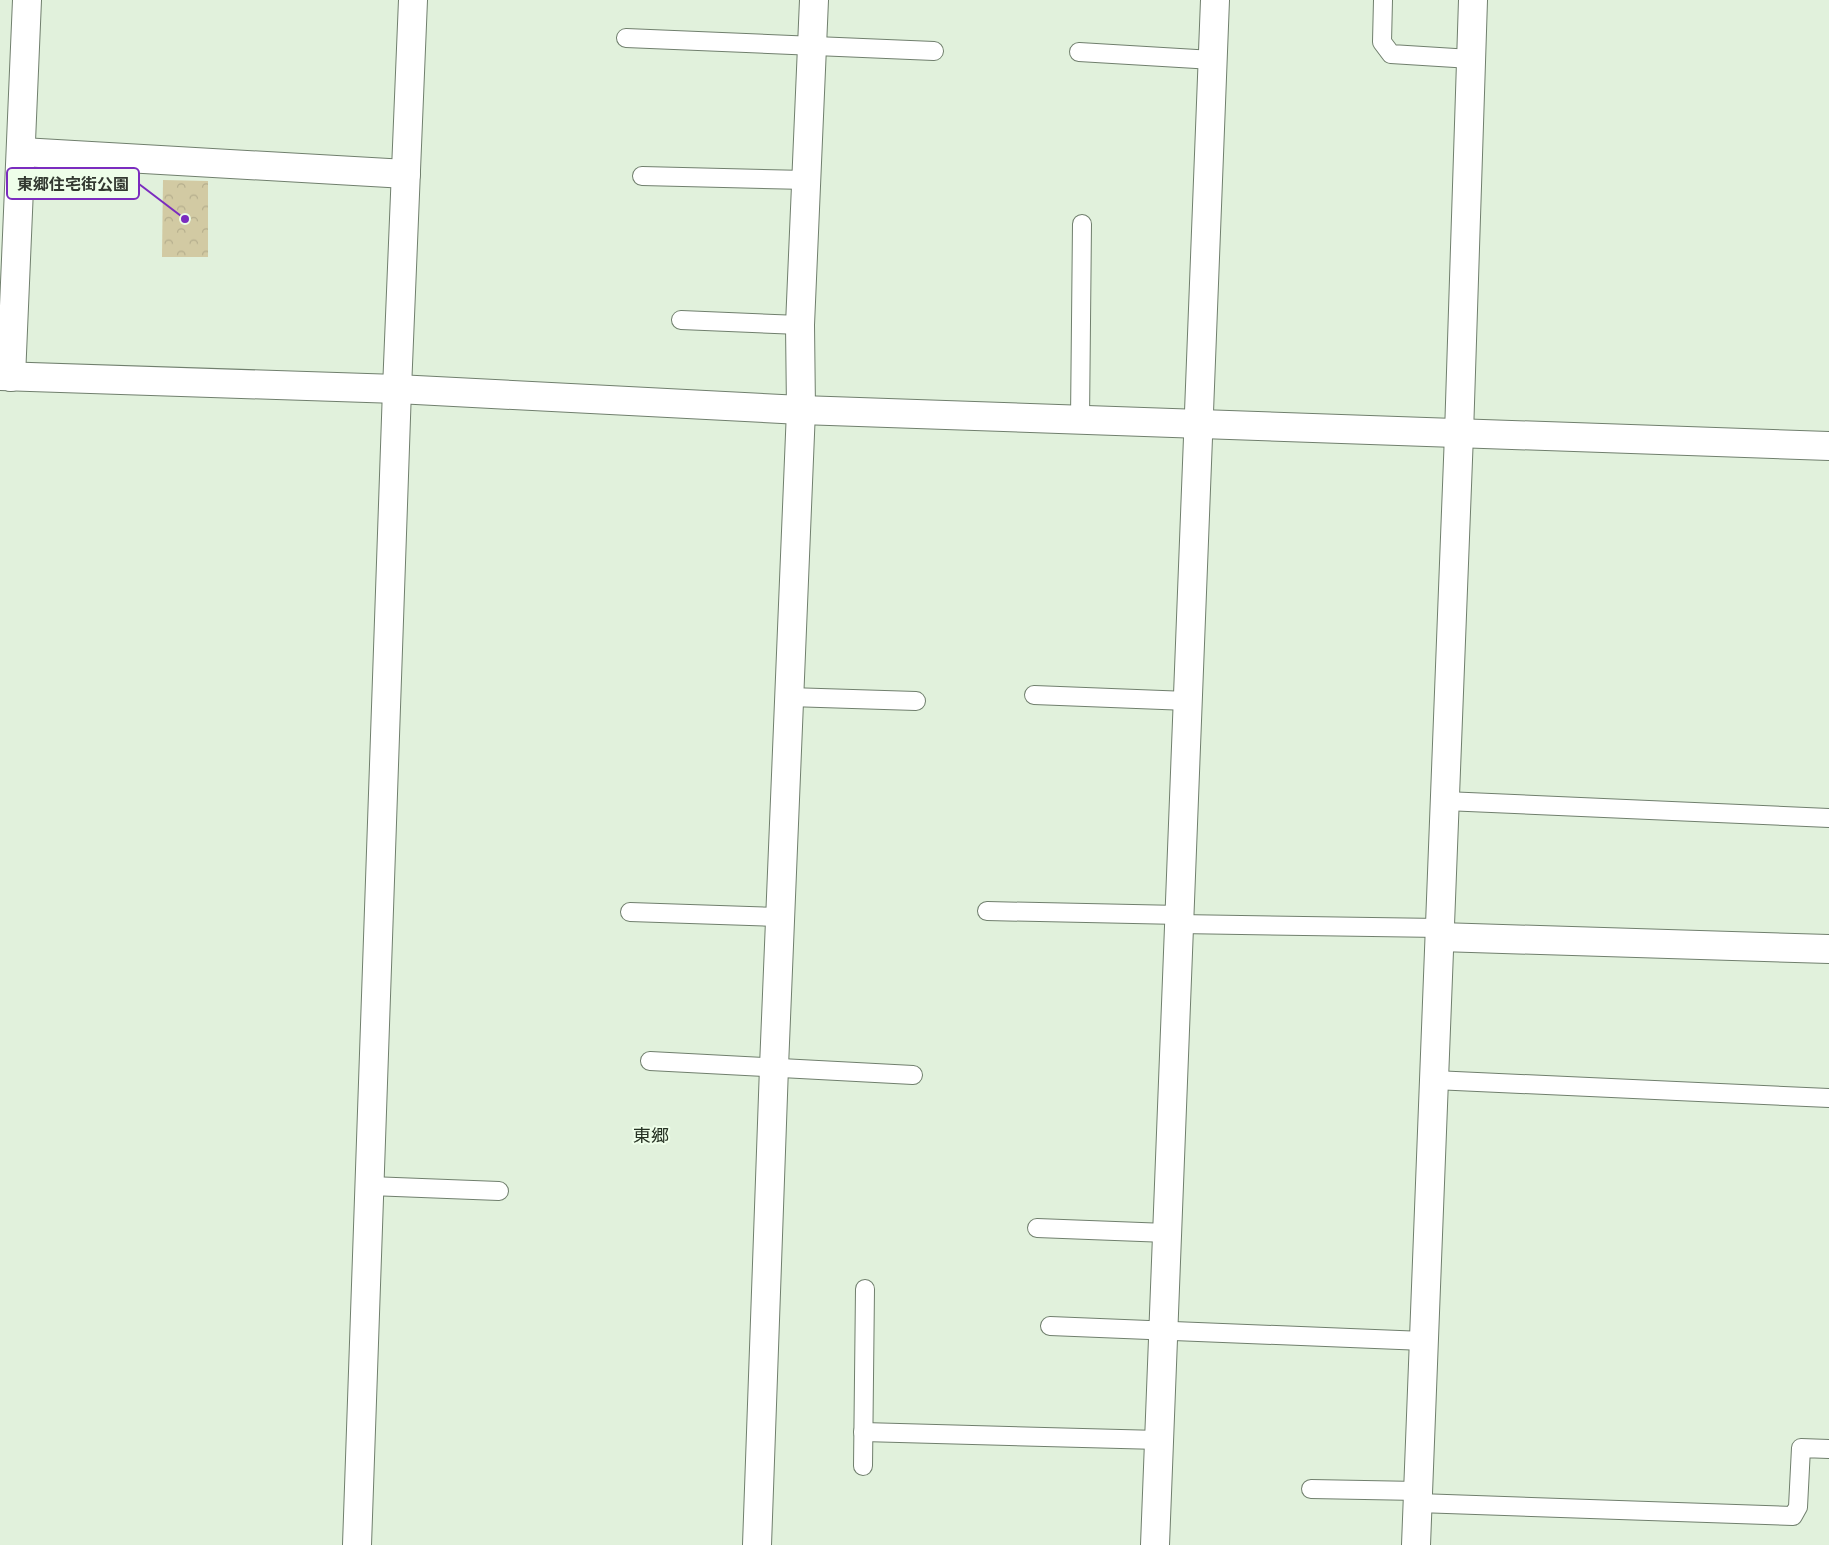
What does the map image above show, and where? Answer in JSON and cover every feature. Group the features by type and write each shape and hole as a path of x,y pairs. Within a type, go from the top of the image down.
{"street":[{"path":"27,0 22,152 6,377 397,389 801,410 1829,446"},
{"path":"357,1545 412,0"},
{"path":"757,1545 774,1067 801,410 800,325 814,0"},
{"path":"1155,1545 1215,0"},
{"path":"1416,1545 1459,434 1473,0"},
{"path":"22,152 406,174"},
{"path":"1440,932 1829,949"}],"lane":[{"path":"1383,0 1382,42 1392,54 1471,59"},
{"path":"626,38 934,51"},
{"path":"1078,52 1213,60"},
{"path":"642,176 806,180"},
{"path":"1080,420 1082,224"},
{"path":"681,320 800,325"},
{"path":"1034,695 1188,701"},
{"path":"789,697 916,701"},
{"path":"1445,801 1829,818"},
{"path":"987,911 1440,932"},
{"path":"630,912 780,917"},
{"path":"650,1061 914,1074"},
{"path":"1434,1080 1829,1098"},
{"path":"370,1186 499,1191"},
{"path":"1037,1228 1167,1233"},
{"path":"863,1466 865,1289"},
{"path":"1050,1326 1424,1341"},
{"path":"863,1432 1159,1440"},
{"path":"1312,1489 1418,1497 1793,1516 1798,1507 1801,1448 1829,1449"}],"green space":[{"path":"163,180 208,181 208,257 162,257"}],"place":[{"name":"東郷住宅街公園","path":"185,219"}],"district":[{"name":"東郷","path":"651,1136"}]}
